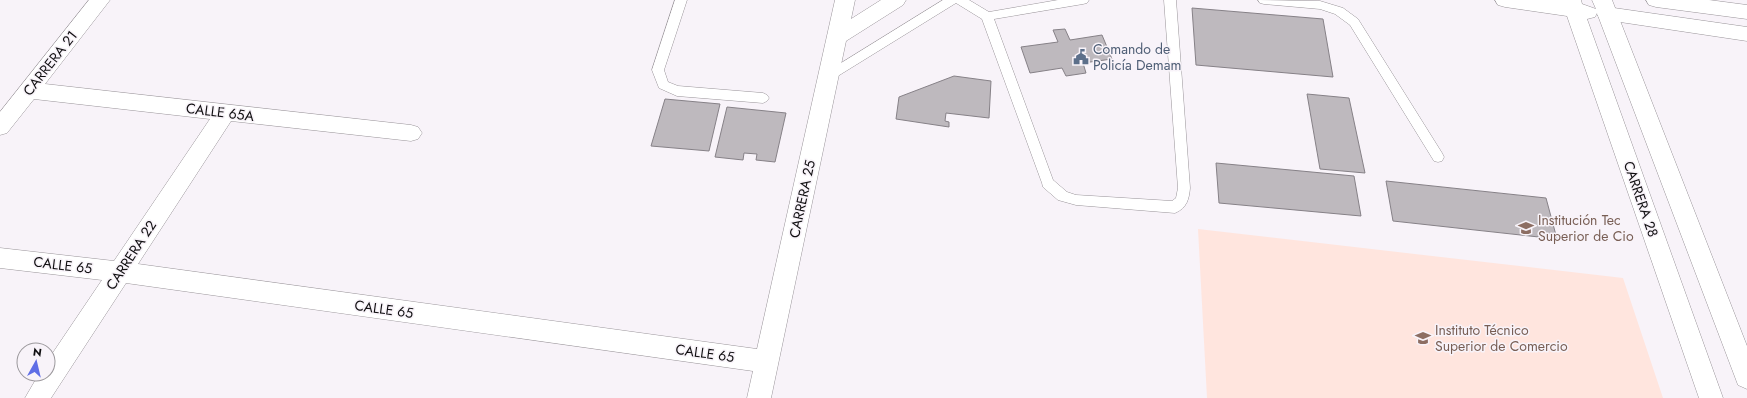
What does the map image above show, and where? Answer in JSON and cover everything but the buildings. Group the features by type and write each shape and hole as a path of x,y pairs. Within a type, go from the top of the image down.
{"street":[{"name":"CARRERA 21","path":"0,127 100,0"},
{"name":"CARRERA 25","path":"759,398 845,0"},
{"path":"837,37 896,0"},
{"path":"1505,0 1604,7 1747,34"},
{"path":"1656,0 1747,12"},
{"name":"CARRERA 28","path":"1573,5 1711,398"},
{"path":"1604,7 1747,377"},
{"name":"CALLE 65A","path":"29,90 411,133"},
{"name":"CARRERA 22","path":"37,398 225,113"},
{"name":"CALLE 65","path":"0,258 120,272 767,362"}],"lane":[{"path":"681,0 658,70 663,85 677,91 763,98"},
{"path":"829,76 952,0"},
{"path":"960,0 987,16 1048,183 1063,196 1076,200 1175,207 1182,200 1184,188 1170,0"},
{"path":"987,16 1083,0"},
{"path":"1264,0 1320,5 1339,11 1354,22 1438,157"}],"shaded area":[{"name":"Instituto Técnico Superior de Comercio","path":"1198,229 1623,278 1663,398 1207,398"}],"place":[{"name":"Comando de Policía Demam","path":"1081,57"},
{"name":"Institución Tec Superior de Cio","path":"1526,228"},
{"name":"Instituto Técnico Superior de Comercio","path":"1423,338"}]}
